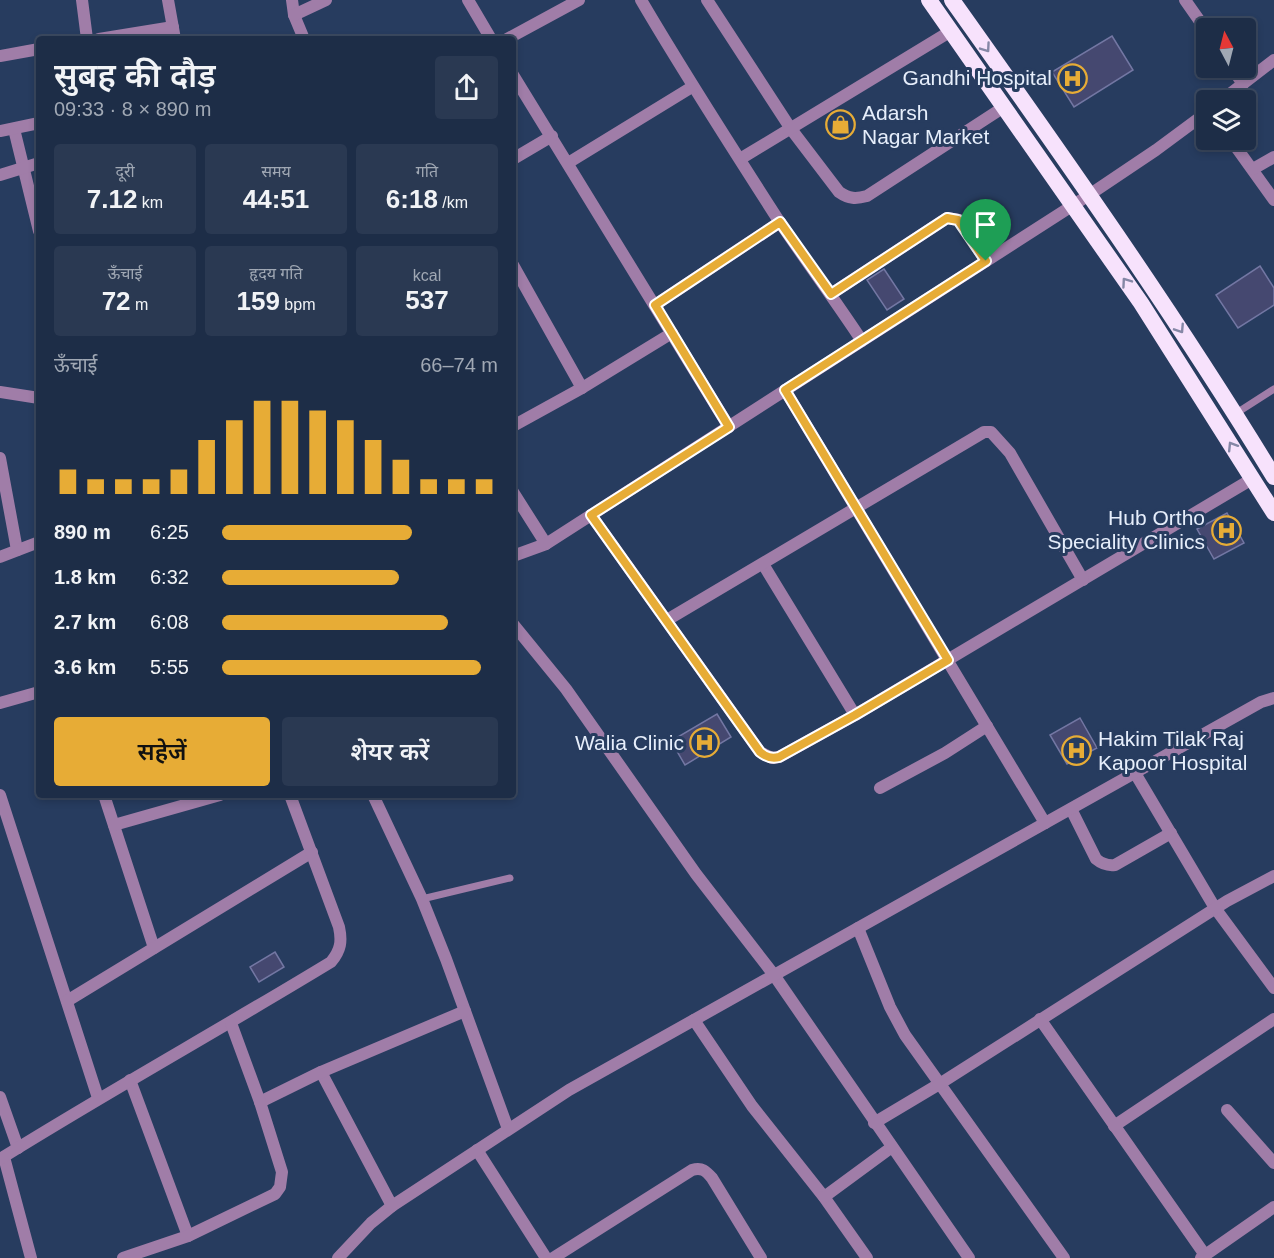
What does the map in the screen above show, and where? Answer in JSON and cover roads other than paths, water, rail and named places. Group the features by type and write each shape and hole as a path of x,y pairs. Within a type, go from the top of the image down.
{"highway":[{"path":"929,0 1141,303 1274,513"},
{"path":"952,0 1089,195 1235,414 1274,477"}],"street":[{"path":"82,0 87,36"},
{"path":"136,36 174,33 168,0"},
{"path":"292,0 294,15 303,36"},
{"path":"294,15 326,0"},
{"path":"468,0 489,36"},
{"path":"513,36 579,0"},
{"path":"641,0 692,87 780,222 862,341"},
{"path":"707,0 791,129 839,192 847,198 856,199 867,196 1004,107"},
{"path":"1185,0 1198,18"},
{"path":"740,159 951,31"},
{"path":"0,56 36,50"},
{"path":"1235,90 1274,60"},
{"path":"1239,78 1243,84"},
{"path":"516,80 729,427"},
{"path":"568,162 692,87"},
{"path":"516,555 546,544 1089,195 1196,120"},
{"path":"0,131 36,124"},
{"path":"15,129 36,218"},
{"path":"516,157 552,136"},
{"path":"1239,150 1274,200"},
{"path":"1253,169 1274,157"},
{"path":"0,175 36,164"},
{"path":"831,294 947,218 958,220 986,261"},
{"path":"655,305 780,222"},
{"path":"516,270 582,388"},
{"path":"516,424 582,388 672,333"},
{"path":"785,390 1045,823"},
{"path":"0,392 36,398"},
{"path":"667,620 984,432 991,432 1010,453 1083,580"},
{"path":"0,458 17,550"},
{"path":"591,515 753,743 765,756 772,758 779,757 855,715 1252,479"},
{"path":"516,497 546,544"},
{"path":"0,557 36,543"},
{"path":"763,564 855,715"},
{"path":"516,628 566,689 696,874 774,975 969,1258"},
{"path":"1261,702 1274,690"},
{"path":"0,703 36,693"},
{"path":"338,1258 371,1222 392,1206 569,1090 1261,702 1274,698"},
{"path":"880,788 945,753 987,726"},
{"path":"1135,773 1215,909 1274,988"},
{"path":"105,798 154,948"},
{"path":"114,825 209,798"},
{"path":"31,1258 2,1158 98,1098 231,1023 331,962 338,954 342,940 340,933 292,798"},
{"path":"379,798 422,899 508,1129"},
{"path":"1,800 98,1098"},
{"path":"1071,809 1096,859 1108,866 1115,865 1171,833"},
{"path":"67,1001 312,852"},
{"path":"874,1123 1215,909 1274,876"},
{"path":"858,928 890,1007 904,1035 941,1083 1064,1258"},
{"path":"261,1102 321,1072 465,1011"},
{"path":"1040,1019 1203,1256 1274,1207"},
{"path":"1114,1126 1274,1019"},
{"path":"694,1020 752,1106 824,1197 867,1258"},
{"path":"123,1258 188,1236 276,1194 280,1187 282,1172 261,1102 231,1023"},
{"path":"321,1072 392,1206"},
{"path":"130,1080 188,1236"},
{"path":"0,1097 18,1148"},
{"path":"1227,1110 1274,1163"},
{"path":"824,1197 892,1147"},
{"path":"477,1150 546,1258 692,1170 700,1168 712,1178 761,1258"}],"lane":[{"path":"1235,414 1274,389"},
{"path":"422,899 510,878"}],"place":[{"name":"Gandhi Hospital","path":"1073,78"},
{"name":"Adarsh Nagar Market","path":"841,125"},
{"name":"Hub Ortho Speciality Clinics","path":"1226,530"},
{"name":"Walia Clinic","path":"705,743"},
{"name":"Hakim Tilak Raj Kapoor Hospital","path":"1077,751"}]}
